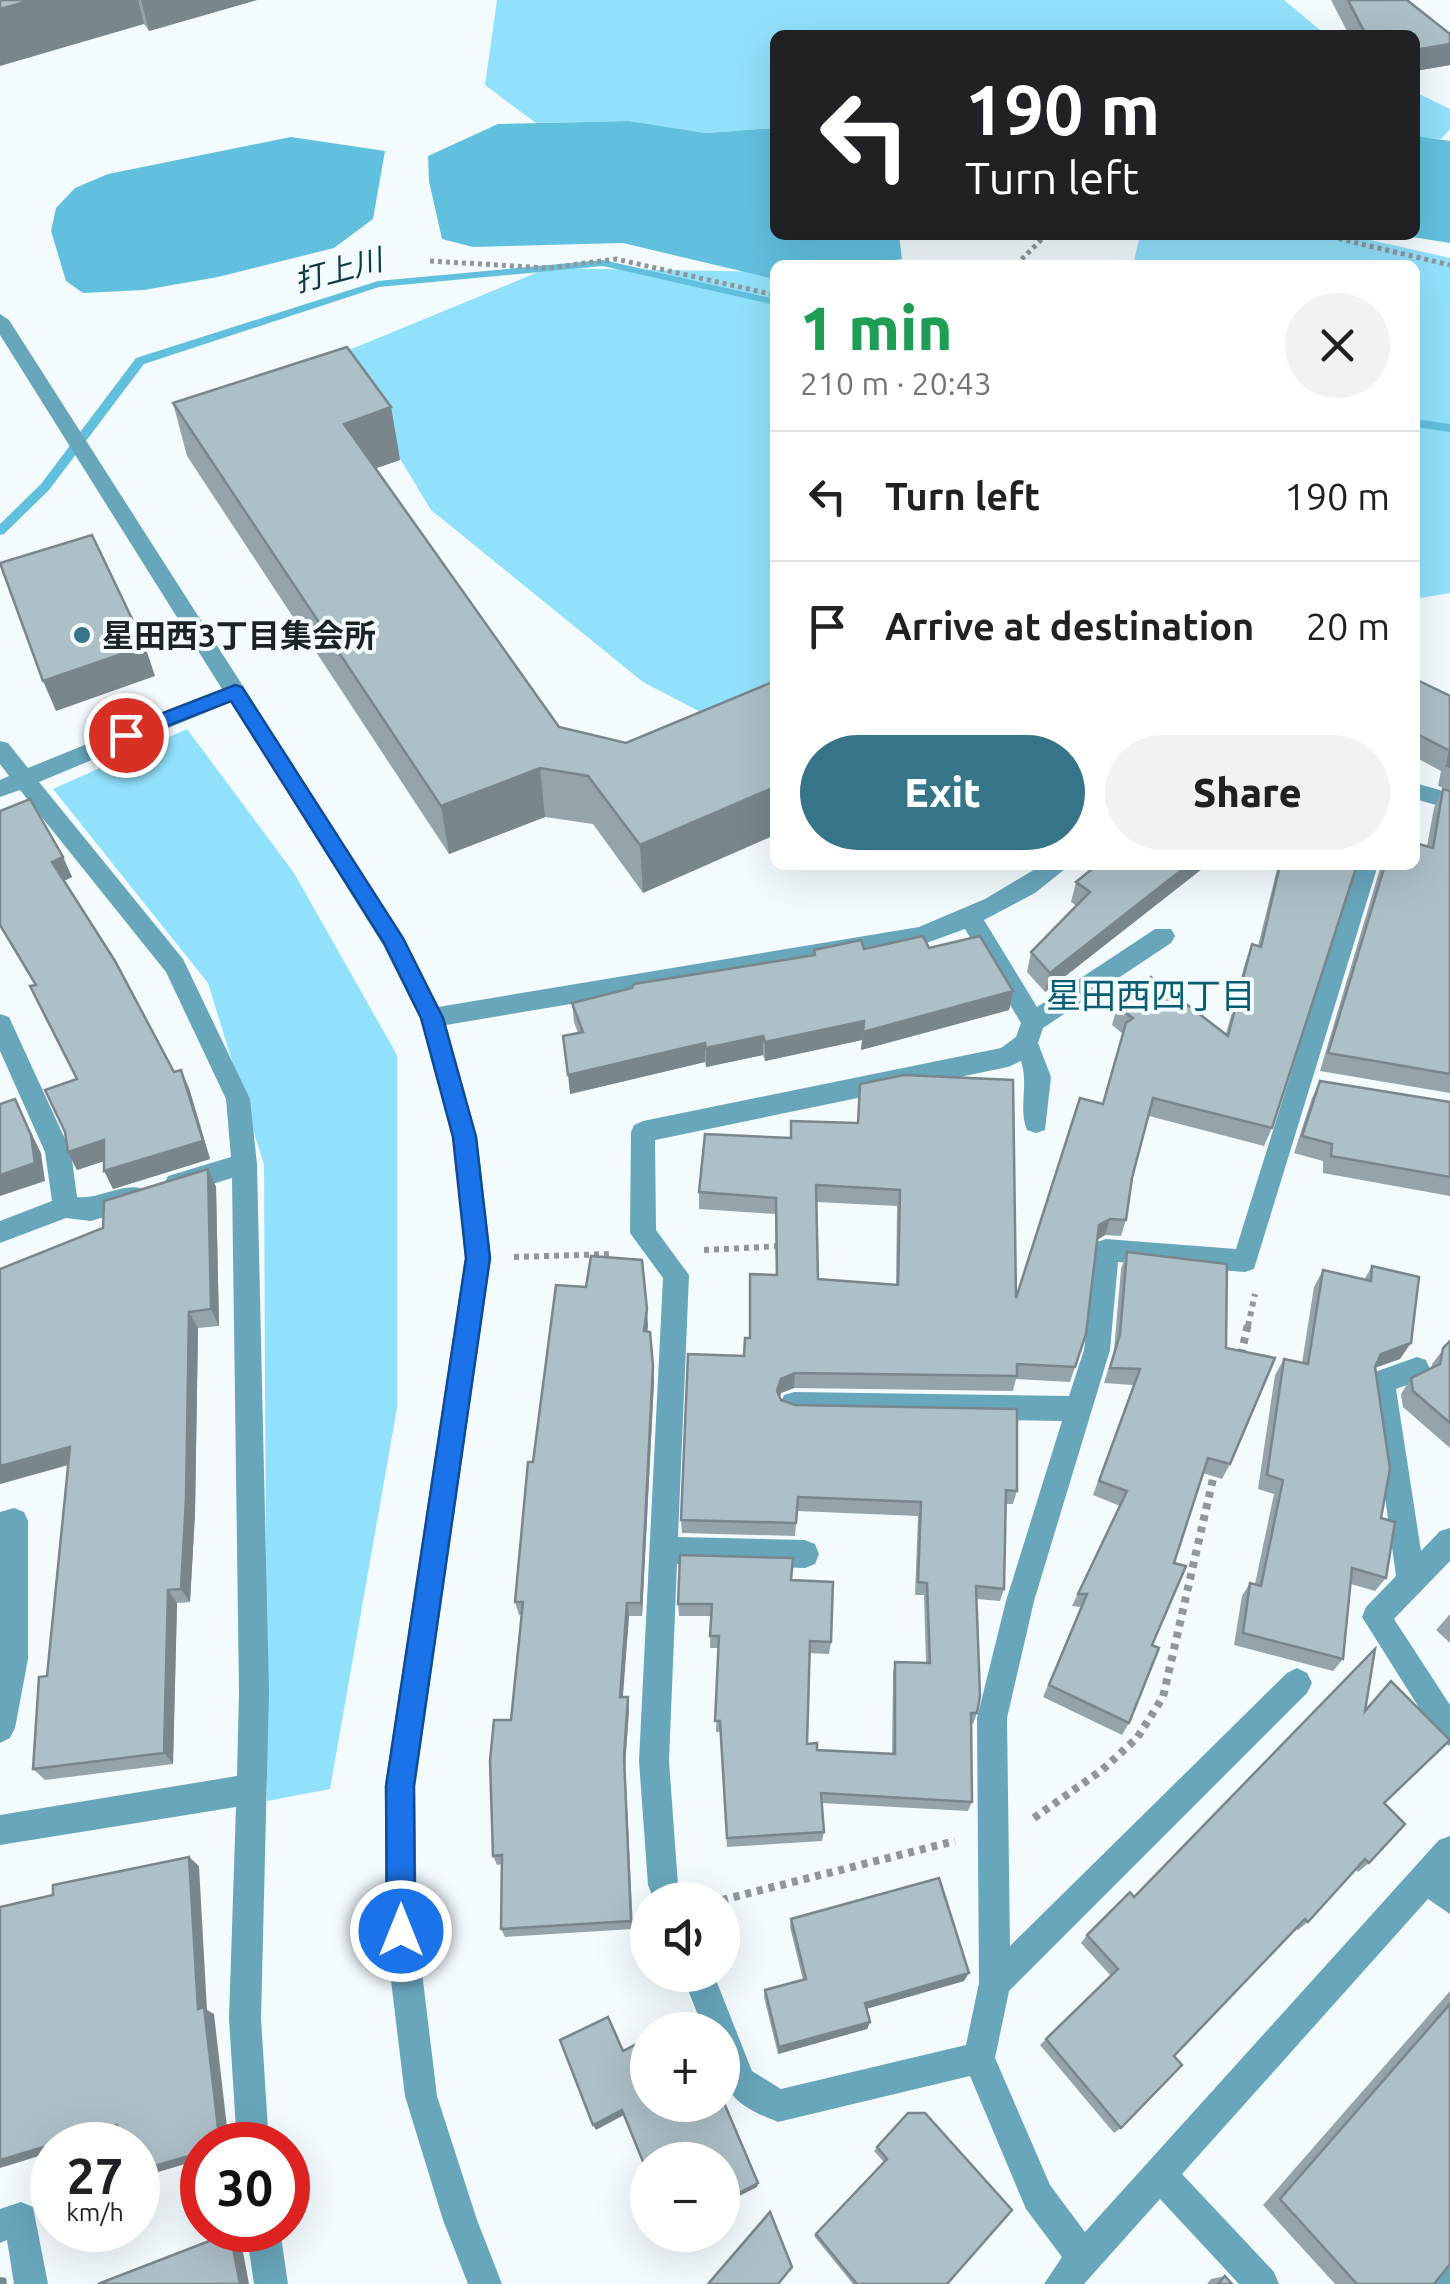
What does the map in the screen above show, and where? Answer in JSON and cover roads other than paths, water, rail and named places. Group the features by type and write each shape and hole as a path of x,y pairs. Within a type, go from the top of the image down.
{"street":[{"path":"0,320 392,938 432,1018 465,1137 478,1258 400,1786 401,1931 420,2096 485,2284"},
{"path":"12,784 235,692"},
{"path":"0,749 12,784 175,966 238,1099 244,1164 254,1692 244,2019 251,2122"},
{"path":"1420,792 1450,801"},
{"path":"432,1018 921,936 1020,894 1053,870"},
{"path":"1084,2258 1038,2196 979,2058 995,1983 992,1718 1020,1600 1097,1350 1106,1250 1245,1261 1310,1083 1366,870"},
{"path":"971,918 1029,1032 1039,1076 1036,1123"},
{"path":"663,1882 654,1762 676,1276 643,1233 643,1132 1008,1057 1029,1032 1163,936"},
{"path":"0,1024 58,1152 66,1207"},
{"path":"0,1232 66,1207 91,1210 244,1164"},
{"path":"1411,1578 1382,1382 1418,1369"},
{"path":"794,1404 1078,1409"},
{"path":"0,1525 14,1521 14,1659 0,1728"},
{"path":"1450,1541 1376,1617 1450,1732"},
{"path":"663,1550 804,1554"},
{"path":"995,1983 1297,1683"},
{"path":"0,1830 251,1790"},
{"path":"1061,2284 1160,2174 1438,1888 1450,1851"},
{"path":"740,2082 778,2106 979,2058"},
{"path":"1160,2174 1262,2284"},
{"path":"0,2226 21,2219 31,2284"},
{"path":"266,2252 271,2284"}],"waterway":[{"name":"打上川","path":"0,531 45,487 140,361 378,284 603,263 770,301"},
{"name":"打上川","path":"1420,424 1450,428"}],"place":[{"name":"星田西3丁目集会所","path":"82,635"}],"district":[{"name":"星田西四丁目","path":"1151,995"}]}
